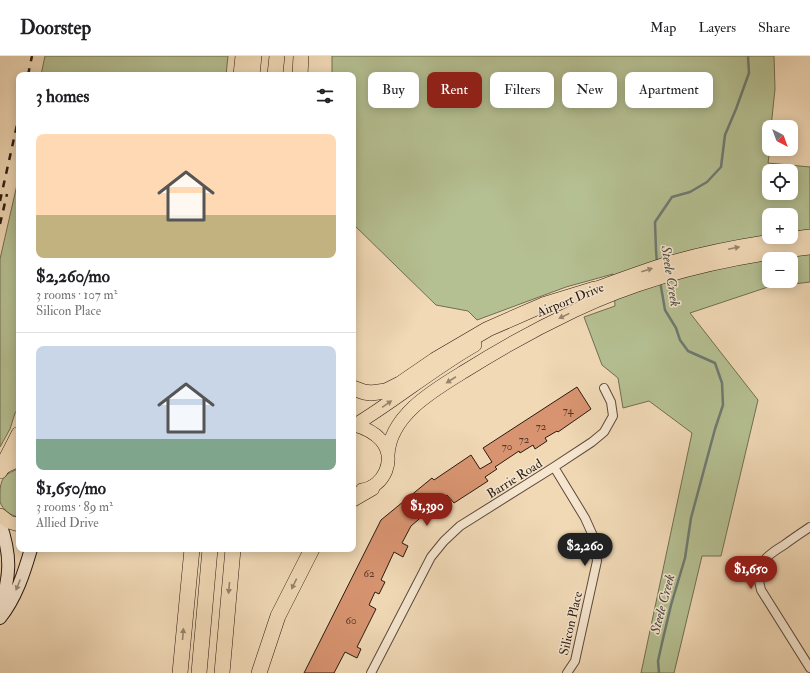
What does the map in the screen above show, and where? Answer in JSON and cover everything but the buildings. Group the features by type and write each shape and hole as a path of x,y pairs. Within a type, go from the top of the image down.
{"highway":[{"path":"240,72 243,56"},
{"path":"252,72 254,56"},
{"path":"276,72 277,56"},
{"path":"300,72 301,56"},
{"path":"356,389 371,393 386,391 400,384 440,357 488,329 543,305 595,289"},
{"path":"0,471 16,440"},
{"path":"356,492 372,488"},
{"path":"180,673 192,552"},
{"path":"199,673 210,552"},
{"path":"222,673 233,552"},
{"path":"259,673 278,616 310,552"}],"main road":[{"name":"Airport Drive","path":"696,262 739,246 810,236"},
{"name":"Airport Drive","path":"372,488 386,472 388,465 389,445 394,432 404,416 422,400 451,380 510,344 653,268 810,248"},
{"name":"Airport Drive","path":"356,424 387,404 439,367 482,340 543,310 595,289 611,289"},
{"path":"356,426 367,429 383,442 388,455"},
{"path":"0,471 5,466 16,462"},
{"path":"0,515 9,522 16,524"},
{"path":"0,523 8,550 8,567 7,580 0,610"},
{"path":"0,618 11,603 24,572 30,552"}],"street":[{"name":"Barrie Road","path":"371,673 431,557 444,541 460,526 554,467 592,442 604,432 613,416 611,402 604,388"},
{"name":"Silicon Place","path":"554,467 585,518 594,538 597,561 575,661 567,673"},
{"path":"810,527 768,555 761,565 758,576 761,590 810,668"}],"green space":[{"path":"45,56 228,56 226,72 42,72"},
{"path":"332,56 774,56 775,89 772,120 762,120 762,156 769,156 768,163 778,164 762,164 762,200 798,200 798,166 810,167 810,282 798,283 798,252 762,252 762,288 765,288 690,313 758,400 721,556 702,556 674,673 641,673 692,433 649,401 623,408 618,378 602,365 584,317 615,306 613,274 566,287 477,320 468,311 436,305 356,227 356,72 332,72"},
{"path":"16,189 16,412 10,429 0,447 0,259"},
{"path":"16,470 16,516 3,508 0,502 1,483 4,477"}],"waterway":[{"name":"Steele Creek","path":"657,263 655,222 672,197 690,192 707,182 721,167 725,135 749,73 748,56"},
{"name":"Steele Creek","path":"659,673 658,661 671,605 685,558 691,518 723,405 722,383 715,363 688,351 680,340 676,328 665,310 660,281"}],"railway":[{"path":"29,72 32,56"},
{"path":"0,201 16,129"},
{"path":"0,224 7,194"}]}
